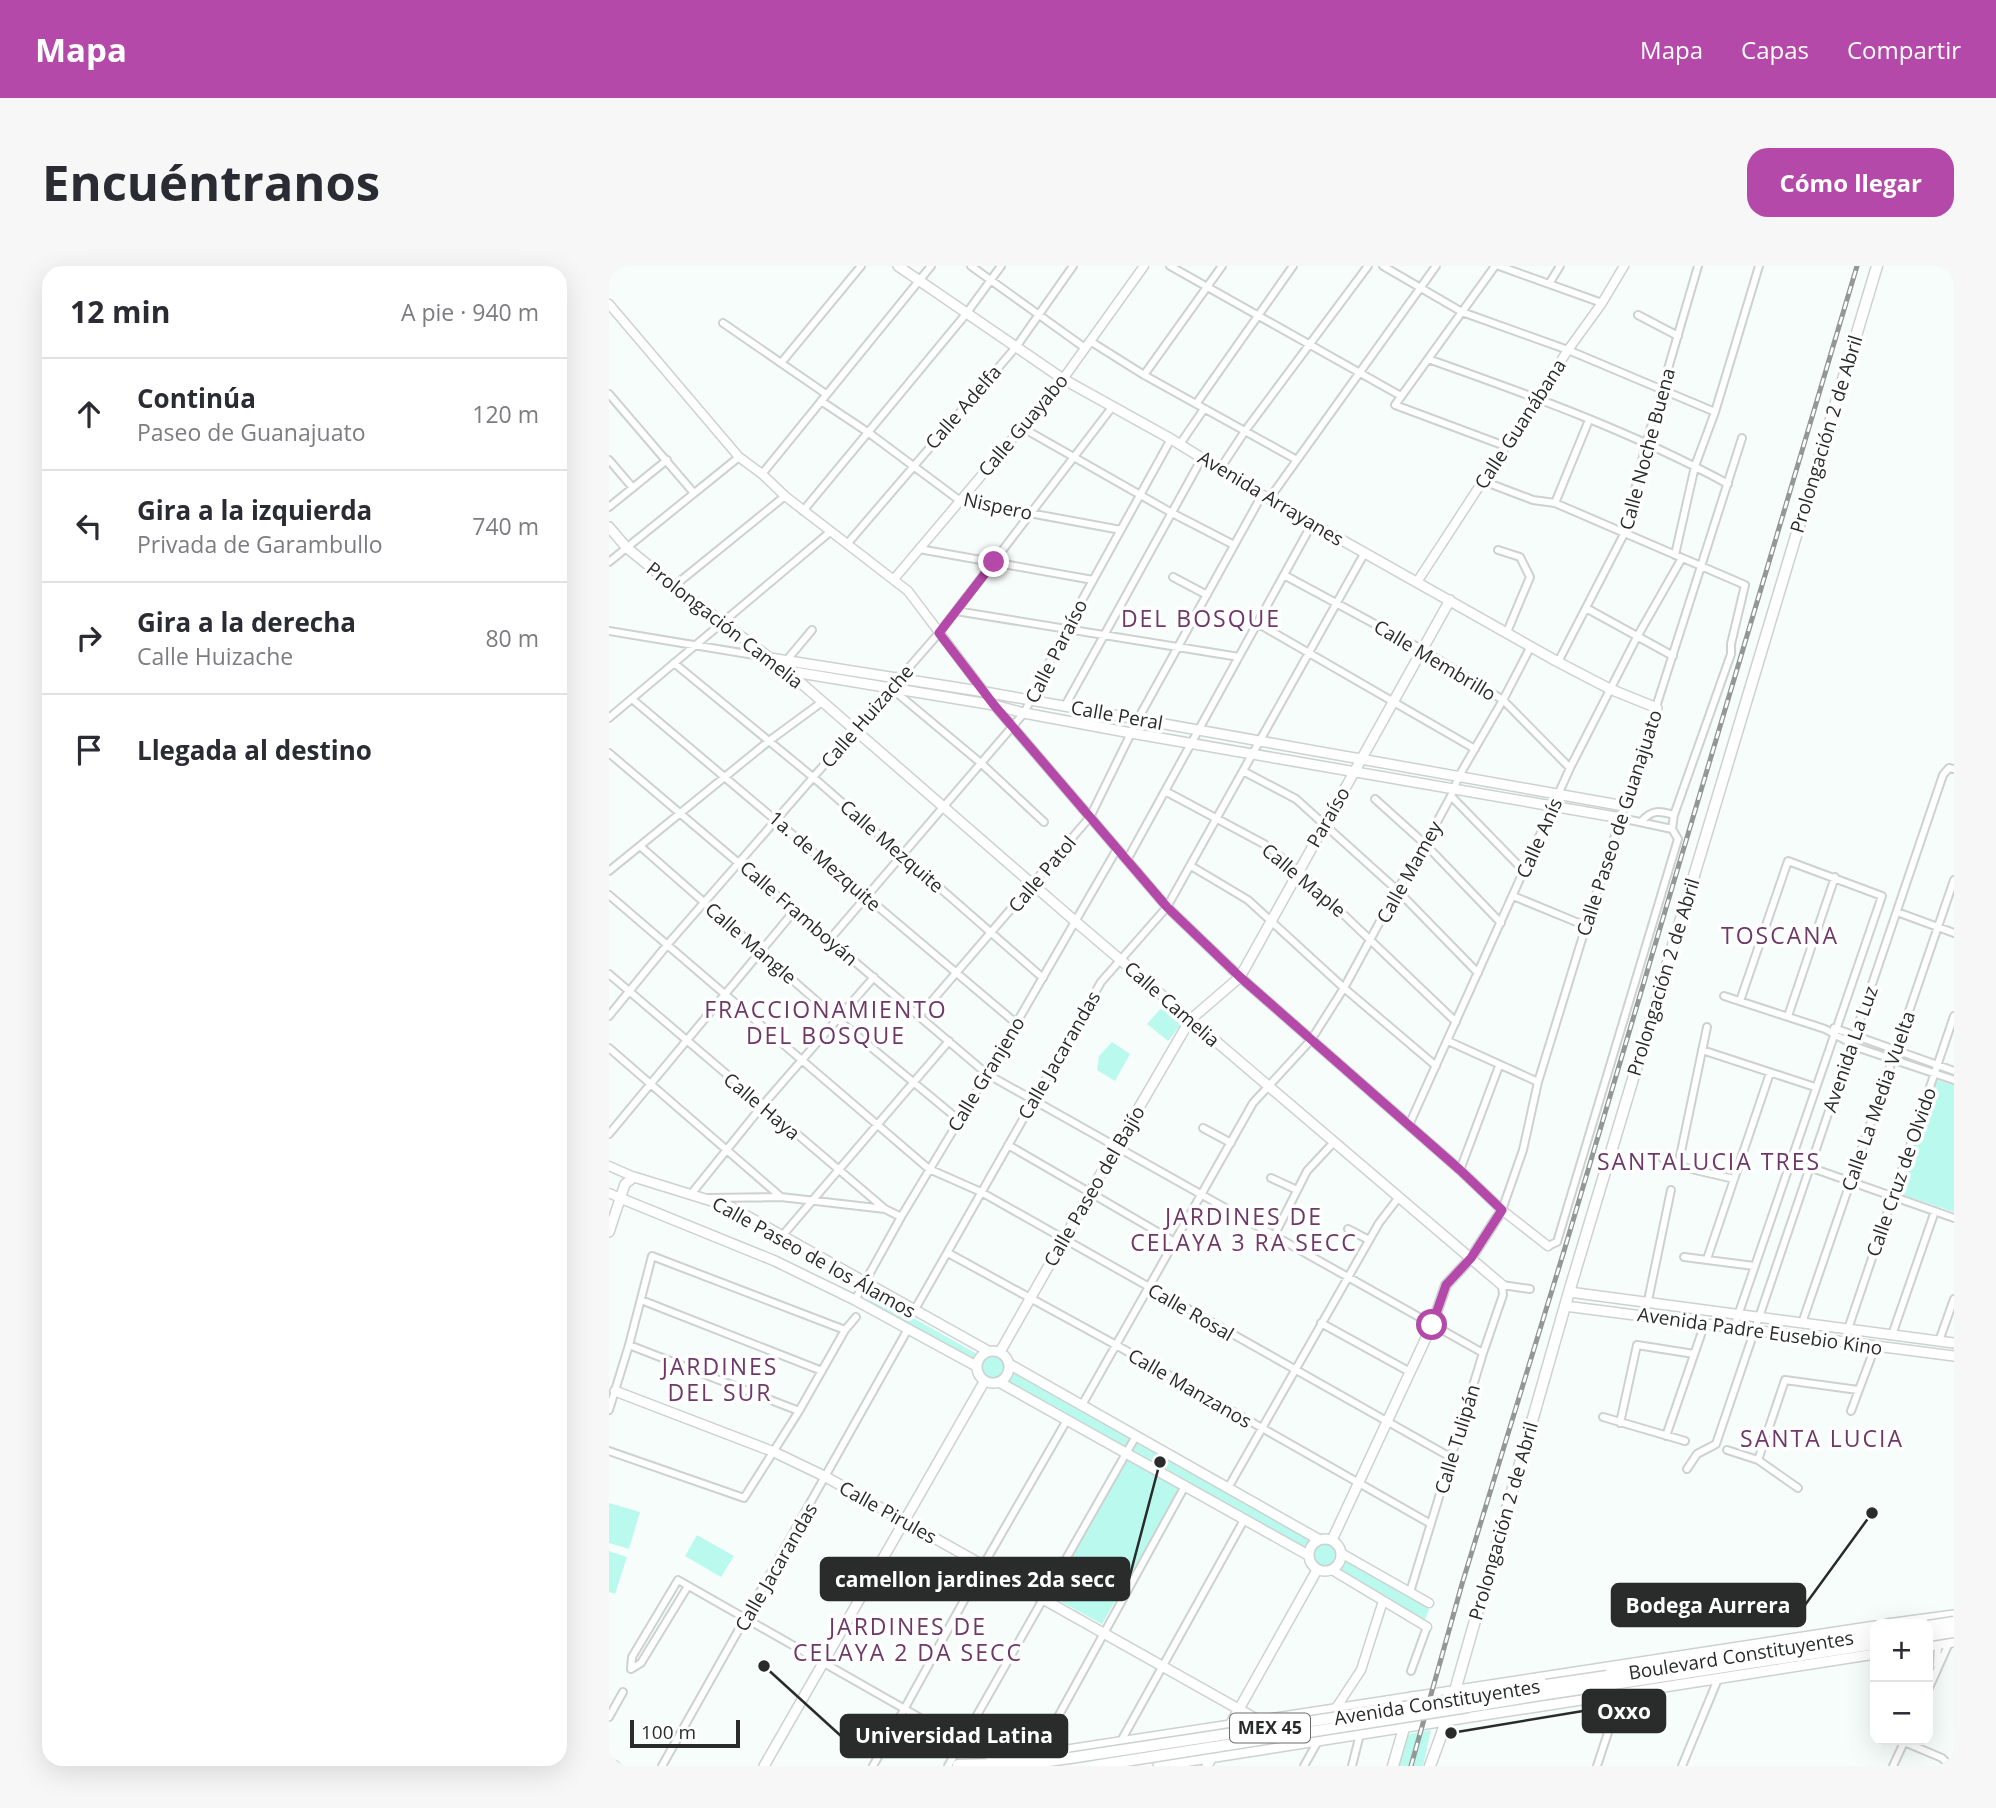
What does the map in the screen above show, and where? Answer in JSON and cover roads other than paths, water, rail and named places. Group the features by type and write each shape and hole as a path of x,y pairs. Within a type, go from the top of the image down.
{"main road":[{"name":"Avenida Arrayanes","path":"898,266 1063,379 1180,444 1364,554 1558,662 1610,689 1657,708"},
{"name":"Prolongación 2 de Abril","path":"1430,1766 1446,1722 1569,1292 1877,266"},
{"name":"Prolongación Camelia","path":"609,527 627,548 767,657"},
{"name":"Paraíso","path":"1191,1020 1240,977 1297,870 1450,600"},
{"name":"Calle Peral","path":"767,657 786,666 892,689 1355,771 1453,792 1555,805 1621,818"},
{"name":"Prolongación Camelia","path":"786,666 823,702"},
{"name":"Calle Peral","path":"786,666 985,692 1624,806"},
{"name":"Calle Camelia","path":"823,702 1502,1286"},
{"name":"Calle Paseo del Bajío","path":"1000,1352 1115,1147 1191,1020"},
{"path":"609,1232 625,1184 634,1177"},
{"name":"Calle Paseo de los Álamos","path":"634,1177 731,1208 988,1351"},
{"name":"Calle Paseo de los Álamos","path":"620,1198 775,1261 855,1300 976,1366"},
{"path":"1332,1540 1432,1325 1446,1285 1471,1258 1502,1210"},
{"name":"Avenida Padre Eusebio Kino","path":"1569,1292 1954,1343"},
{"name":"Avenida Padre Eusebio Kino","path":"1565,1306 1954,1356"},
{"path":"1009,1364 1005,1378 992,1384 984,1382 978,1375 976,1366 979,1357 988,1351 1000,1352 1009,1364 1318,1539"},
{"path":"764,1766 984,1382"},
{"path":"999,1382 1308,1555"},
{"name":"Calle Pirules","path":"615,1391 774,1452 826,1477 1104,1632 1255,1721"},
{"path":"1318,1539 1332,1540 1341,1553 1338,1566 1332,1570 1317,1570 1310,1564 1308,1555 1311,1546 1318,1539"},
{"path":"1206,1762 1240,1710 1317,1570"},
{"path":"1932,1619 1954,1615"},
{"path":"1933,1625 1954,1622"},
{"path":"1158,1766 1206,1762 1255,1751 1446,1722 1469,1707 1571,1701 1605,1681 1870,1627"},
{"path":"1933,1635 1954,1632"},
{"name":"Boulevard Constituyentes","path":"1605,1681 1870,1635"},
{"path":"1933,1646 1951,1642"},
{"name":"Boulevard Constituyentes","path":"1605,1681 1870,1645"},
{"path":"958,1765 1038,1759 1121,1741 1568,1673 1605,1681 1621,1693 1870,1655"},
{"name":"Avenida Constituyentes","path":"1094,1766 1469,1707 1605,1681"},
{"path":"1394,1766 1413,1696"},
{"name":"Avenida Constituyentes","path":"1017,1766 1038,1759 1070,1758 1469,1707"},
{"path":"950,1766 1038,1759"},
{"path":"609,1764 615,1766"}],"street":[{"path":"781,363 861,266"},
{"path":"762,474 931,266"},
{"path":"971,266 1087,345 1297,460"},
{"path":"803,511 966,314 1001,266"},
{"name":"Calle Adelfa","path":"848,543 1016,347 1073,266"},
{"name":"Calle Guayabo","path":"894,579 1063,379 1144,266"},
{"path":"1170,266 1401,396"},
{"path":"1144,375 1222,266"},
{"path":"1196,404 1293,266"},
{"path":"1220,469 1245,431 1368,266"},
{"path":"1383,266 1462,312 1568,350 1715,412"},
{"name":"Calle Patol","path":"919,1016 1090,817 1138,719 1234,545 1266,497 1297,460 1436,266"},
{"path":"1505,446 1395,405 1497,266 1602,303"},
{"path":"1549,284 1560,266"},
{"name":"Calle Guanábana","path":"1417,582 1624,266"},
{"name":"Calle Noche Buena","path":"1558,662 1625,532 1646,444 1698,266"},
{"path":"1675,555 1695,466 1715,412 1759,266"},
{"path":"609,304 739,457 803,511 908,591 994,705 1167,907 1240,977 1502,1210 1548,1246 1557,1242 1678,839 1672,829 1674,815 1731,654 1745,585 1555,503 1533,500 1483,481"},
{"path":"1638,315 1678,336"},
{"path":"723,323 825,394"},
{"path":"1428,359 1537,397 1695,466 1728,484"},
{"path":"609,394 693,492"},
{"name":"Nispero","path":"821,401 959,500 1121,530"},
{"name":"Calle Huizache","path":"609,1016 939,633 1113,406"},
{"path":"1180,444 1204,409"},
{"path":"1555,503 1589,420"},
{"path":"1021,427 1234,545"},
{"name":"Calle Paseo de Guanajuato","path":"1502,1210 1523,1150 1538,1082 1586,926 1742,438"},
{"name":"Calle Paraíso","path":"829,939 1024,713 1065,631 1171,439"},
{"path":"609,562 739,457"},
{"path":"1065,706 1202,458"},
{"path":"609,460 632,488"},
{"path":"609,507 667,460"},
{"path":"674,586 785,496"},
{"path":"1127,860 1313,522"},
{"path":"609,718 830,532"},
{"path":"919,550 1093,580"},
{"path":"1498,550 1520,557 1530,577 1507,632"},
{"name":"Calle Jacarandas","path":"914,1311 1101,982 1167,907 1364,554"},
{"name":"Calle Anís","path":"1409,1125 1570,768 1637,637 1682,558"},
{"name":"Calle Membrillo","path":"1284,575 1423,650 1503,701 1570,768"},
{"path":"1173,577 1207,595"},
{"path":"1586,608 1673,656"},
{"path":"956,611 1065,631 1239,657"},
{"path":"1257,623 1475,749"},
{"path":"786,666 811,630"},
{"name":"Calle Peral","path":"609,631 767,657"},
{"name":"Calle Mamey","path":"1082,1405 1253,1103 1311,1040 1345,988 1531,646"},
{"name":"Calle Mezquite","path":"674,663 814,778 1044,978"},
{"path":"892,689 982,764 1044,822"},
{"name":"1a. de Mezquite","path":"632,699 1017,1024"},
{"path":"609,871 769,741 823,702"},
{"name":"Calle Framboyán","path":"609,753 987,1074 1483,1353"},
{"name":"Avenida La Luz","path":"1687,1469 1697,1454 1716,1444 1943,775 1951,768"},
{"path":"1243,771 1296,799 1397,890 1478,973"},
{"name":"Calle Maple","path":"1165,791 1264,844 1297,870 1456,1022"},
{"path":"1453,792 1524,871"},
{"path":"1375,799 1425,844 1501,923"},
{"path":"1641,822 1648,814 1657,811 1674,815"},
{"path":"1621,818 1672,829"},
{"name":"Calle Mangle","path":"640,846 837,1019 959,1120"},
{"name":"Calle Granjeno","path":"855,1300 1117,849"},
{"path":"1740,1001 1789,861 1835,877 1788,1016"},
{"path":"1191,866 1248,900 1436,1066"},
{"name":"Avenida La Luz","path":"1734,1327 1882,896 1835,877"},
{"name":"Calle La Media Vuelta","path":"1802,1323 1954,880"},
{"name":"Calle Rosal","path":"609,895 929,1170 981,1192 1452,1458"},
{"path":"1513,896 1586,926"},
{"path":"609,1134 795,910"},
{"path":"1897,912 1954,933"},
{"name":"Calle Haya","path":"609,974 885,1209"},
{"path":"692,1194 762,1106 874,977"},
{"path":"1724,996 1854,1036 1954,1071"},
{"name":"Calle Cruz de Olvido","path":"1848,1329 1954,1016"},
{"path":"1678,1166 1707,1027"},
{"path":"1834,1031 1851,1044 1954,1080"},
{"path":"782,1236 949,1041"},
{"path":"1448,1041 1538,1082"},
{"path":"609,1048 781,1197"},
{"path":"1702,1049 1815,1087"},
{"path":"1460,1170 1499,1066"},
{"path":"1707,1259 1770,1073"},
{"path":"1203,1128 1231,1143"},
{"path":"1274,1236 1307,1171 1334,1142"},
{"path":"1008,1145 1175,1242"},
{"path":"1662,1158 1678,1166 1734,1179"},
{"name":"Calle Paseo de los Álamos","path":"609,1167 634,1177"},
{"path":"1809,1167 1954,1218"},
{"path":"1271,1178 1297,1190"},
{"path":"1645,1315 1671,1190"},
{"name":"Calle Paseo de los Álamos","path":"609,1194 620,1198"},
{"path":"705,1198 781,1197 885,1209 901,1217"},
{"path":"1228,1488 1347,1277 1379,1223 1399,1197"},
{"path":"1892,1335 1935,1211"},
{"path":"1347,1229 1369,1240"},
{"name":"Calle Manzanos","path":"948,1253 1031,1297 1431,1524"},
{"path":"609,1410 652,1256 845,1330"},
{"path":"1684,1258 1754,1266"},
{"path":"1502,1286 1530,1290"},
{"name":"Calle Tulipán","path":"1410,1592 1503,1295 1502,1286"},
{"path":"1939,1341 1954,1299"},
{"path":"641,1300 822,1371"},
{"path":"609,1451 744,1498 799,1411 845,1330 856,1317"},
{"path":"1321,1323 1410,1372"},
{"path":"1666,1436 1705,1323"},
{"name":"Calle Jacarandas","path":"661,1766 908,1329"},
{"path":"629,1345 799,1411"},
{"path":"1620,1423 1637,1345 1693,1354"},
{"path":"1851,1411 1875,1347"},
{"path":"1758,1460 1785,1380 1858,1390"},
{"path":"1603,1417 1685,1441"},
{"path":"873,1766 983,1564 1067,1420"},
{"path":"950,1766 1136,1436"},
{"path":"1727,1450 1758,1460 1798,1488"},
{"path":"1038,1759 1185,1486"},
{"path":"1121,1741 1244,1520"},
{"path":"1341,1553 1429,1603"},
{"path":"1332,1570 1427,1626 1411,1671"},
{"path":"688,1586 641,1663 631,1669 632,1657 678,1580 996,1761"},
{"path":"1336,1707 1361,1670 1383,1601"},
{"path":"1936,1671 1938,1645 1954,1615"},
{"path":"652,1622 663,1628"},
{"path":"1931,1682 1954,1632"},
{"path":"1568,1673 1573,1675 1578,1687 1571,1701"},
{"path":"1682,1766 1718,1679"},
{"path":"1352,1687 1357,1705 1364,1709 1367,1719 1360,1734 1352,1766"},
{"path":"1469,1707 1465,1713 1466,1702 1477,1687"},
{"path":"609,1717 623,1692"},
{"path":"1597,1766 1621,1693"},
{"path":"1255,1721 1248,1736 1255,1751"},
{"path":"1304,1766 1318,1741"},
{"path":"1893,1766 1903,1745"},
{"path":"1914,1745 1942,1758 1950,1766"}],"railway":[{"path":"1411,1766 1462,1584 1564,1251 1857,266"}],"place":[{"name":"camellon jardines 2da secc","path":"1160,1462"},
{"name":"Bodega Aurrera","path":"1872,1513"},
{"name":"Universidad Latina","path":"764,1666"},
{"name":"Oxxo","path":"1451,1733"}],"district":[{"name":"DEL BOSQUE","path":"1201,619"},
{"name":"TOSCANA","path":"1780,936"},
{"name":"FRACCIONAMIENTO DEL BOSQUE","path":"826,1023"},
{"name":"SANTALUCIA TRES","path":"1709,1162"},
{"name":"JARDINES DE CELAYA 3 RA SECC","path":"1244,1230"},
{"name":"JARDINES DEL SUR","path":"720,1380"},
{"name":"SANTA LUCIA","path":"1822,1439"},
{"name":"JARDINES DE CELAYA 2 DA SECC","path":"908,1640"}]}
